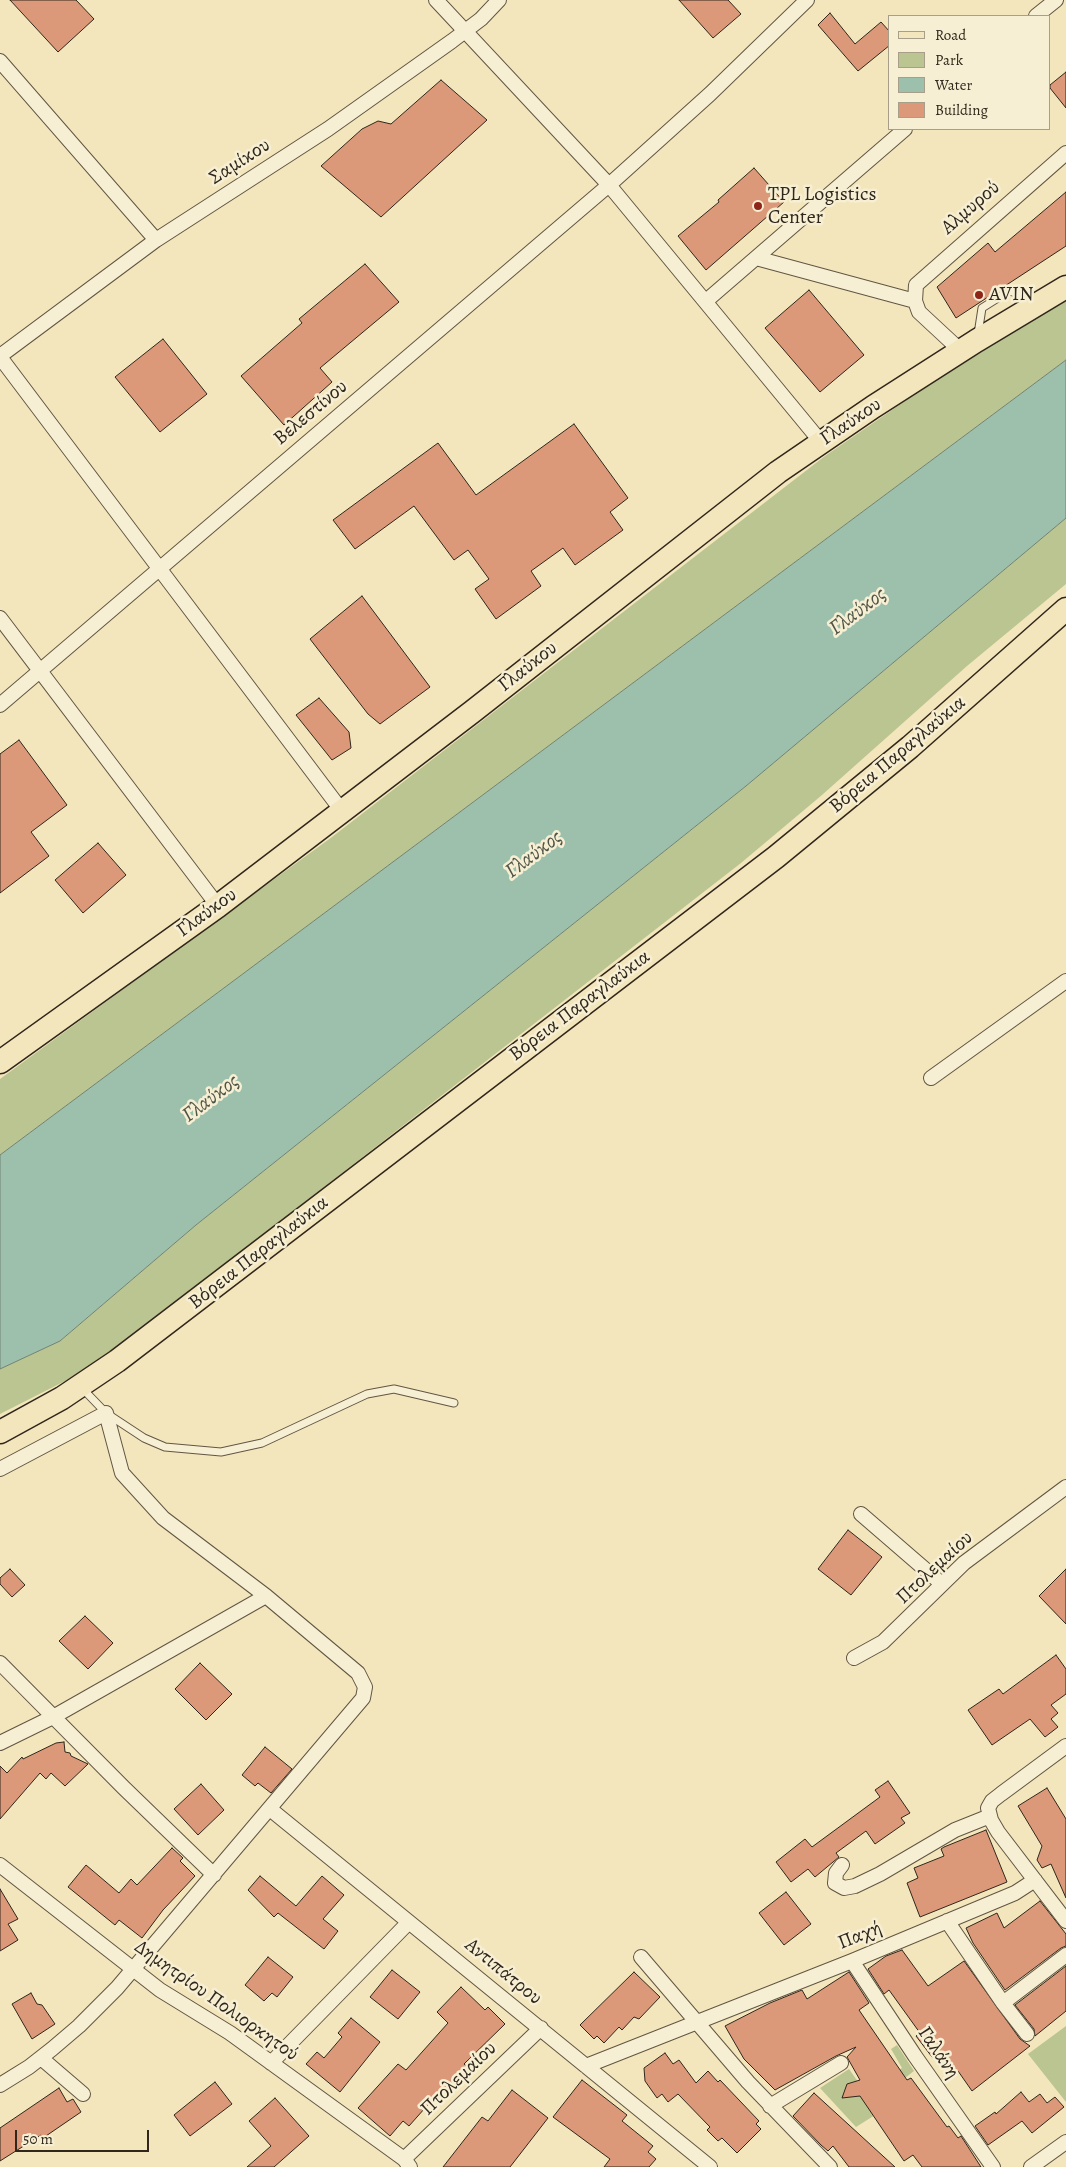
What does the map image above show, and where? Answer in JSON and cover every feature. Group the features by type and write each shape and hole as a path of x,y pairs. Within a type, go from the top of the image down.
{"main road":[{"name":"Γλαύκου","path":"0,1062 218,906 756,489 821,442 969,345 1066,287"},
{"name":"Βόρεια Παραγλαύκια","path":"0,1432 80,1386 117,1362 776,857 910,747 1066,609"}],"street":[{"path":"436,0 609,185 821,442"},
{"name":"Σαμίκου","path":"0,357 156,240 328,129 466,31 500,0"},
{"name":"Βελεστίνου","path":"0,705 609,185 710,94 807,0"},
{"path":"1037,15 1056,0"},
{"path":"0,61 156,240"},
{"path":"706,301 904,130"},
{"name":"Αλμυρού","path":"915,301 918,280 1066,152"},
{"path":"756,258 915,301 919,312 969,345"},
{"path":"0,357 342,811"},
{"path":"0,618 218,906"},
{"path":"931,1078 1064,987"},
{"path":"0,1469 106,1413 122,1473 163,1518 266,1596 358,1673 365,1687 363,1698 214,1875 97,2009 41,2058 0,2085"},
{"name":"Πτολεμαίου","path":"854,1658 892,1635 964,1563 1066,1487"},
{"path":"861,1514 942,1584"},
{"path":"0,1743 53,1717 266,1596"},
{"path":"0,1663 214,1875"},
{"path":"1066,1746 992,1801 988,1808 998,1832 1066,1921"},
{"name":"Αντιπάτρου","path":"270,1809 710,2167"},
{"path":"842,1865 836,1873 835,1883 844,1888 855,1886 880,1874 954,1830 990,1816"},
{"name":"Δημητρίου Πολιορκητού","path":"0,1865 167,1994 230,2033 407,2163"},
{"name":"Παχή","path":"586,2066 852,1961 1015,1893 1034,1880"},
{"path":"946,1921 1027,2034"},
{"path":"271,2063 409,1922"},
{"path":"1003,2002 1066,1955"},
{"path":"641,1957 770,2106 830,2167"},
{"name":"Γαλάνη","path":"852,1961 993,2167"},
{"name":"Πτολεμαίου","path":"407,2163 541,2028"},
{"path":"41,2058 83,2094"},
{"path":"770,2106 840,2063"},
{"path":"1032,2167 1066,2142"}],"lane":[{"path":"80,1386 106,1413 144,1438 165,1447 221,1452 262,1443 367,1394 394,1389 454,1404"}],"green space":[{"path":"1066,300 1066,360 0,1155 0,1079 332,837 825,456 940,377"},
{"path":"1066,518 1066,584 967,666 822,795 741,863 131,1337 98,1361 65,1381 0,1414 0,1369 60,1341 196,1225 746,786"},
{"path":"1066,2026 1066,2102 1028,2054"},
{"path":"897,2045 914,2071 878,2099 883,2110 856,2127 820,2088 849,2069 866,2093 902,2068 891,2049"}],"water":[{"name":"Γλαύκος","path":"1066,360 1066,518 746,786 196,1225 60,1341 0,1369 0,1155"}],"building":[{"path":"10,0 76,0 94,19 58,52"},
{"path":"679,0 728,0 741,14 713,38"},
{"path":"830,13 855,44 881,22 888,30 888,47 858,71 818,25"},
{"path":"1066,72 1066,108 1051,89 1051,84"},
{"path":"441,80 487,120 381,217 321,166 362,129 378,121 391,124"},
{"path":"754,168 784,202 706,270 678,236 719,202 718,200"},
{"path":"1066,192 1066,246 956,318 937,287 988,243 995,252"},
{"path":"365,264 399,302 320,368 332,382 284,425 241,376 302,323 299,319"},
{"path":"809,290 864,355 820,392 765,328"},
{"path":"163,339 207,394 160,432 115,377"},
{"path":"574,424 628,498 610,512 623,530 575,565 563,548 531,571 541,586 496,619 475,589 489,579 468,550 454,560 414,506 355,549 333,520 438,443 476,495"},
{"path":"362,596 430,687 380,724 368,714 310,639"},
{"path":"319,698 349,732 351,748 332,760 296,715"},
{"path":"19,740 67,805 31,832 49,856 0,893 0,754"},
{"path":"98,843 126,875 83,913 55,880"},
{"path":"848,1530 882,1557 851,1595 818,1569"},
{"path":"10,1569 25,1585 12,1597 0,1584 0,1578"},
{"path":"1066,1569 1066,1624 1039,1596"},
{"path":"85,1616 113,1643 88,1669 59,1641"},
{"path":"1056,1655 1066,1669 1066,1694 1051,1705 1058,1713 1051,1719 1058,1727 1045,1737 1030,1719 992,1745 968,1710 999,1689 1003,1694"},
{"path":"200,1663 232,1694 206,1720 175,1689"},
{"path":"64,1742 65,1752 88,1764 65,1786 51,1773 46,1779 40,1773 0,1819 0,1766 7,1773 22,1757 23,1759 56,1743"},
{"path":"265,1747 292,1769 271,1793 258,1783 255,1786 242,1775"},
{"path":"888,1781 910,1813 901,1818 905,1823 875,1844 866,1831 836,1853 839,1857 815,1877 808,1869 791,1882 776,1862 805,1839 812,1847 880,1797 875,1790"},
{"path":"201,1784 224,1810 198,1835 174,1809"},
{"path":"1047,1788 1066,1819 1066,1898 1051,1864 1042,1868 1037,1860 1042,1846 1018,1806"},
{"path":"986,1830 1007,1882 920,1917 907,1883 918,1878 914,1868 944,1856 941,1849 944,1847"},
{"path":"172,1848 183,1858 180,1861 195,1876 163,1910 142,1938 119,1920 115,1925 68,1887 86,1865 119,1893 131,1879 137,1885"},
{"path":"260,1876 296,1906 322,1876 344,1895 323,1919 338,1931 324,1949 278,1913 274,1917 248,1890"},
{"path":"0,1889 18,1919 8,1924 18,1940 0,1951"},
{"path":"786,1892 811,1924 784,1945 759,1913"},
{"path":"1040,1901 1066,1934 1066,1946 1005,1990 973,1943 966,1928 997,1913 1004,1928"},
{"path":"902,1950 928,1986 964,1961 1020,2039 1030,2046 972,2091 958,2071 951,2076 935,2055 932,2057 916,2036 920,2033 889,1990 884,1994 868,1969 886,1956"},
{"path":"268,1957 293,1977 277,1997 272,1993 264,2001 245,1985"},
{"path":"1066,1966 1066,2011 1035,2036 1034,2029 1015,2005"},
{"path":"392,1970 420,1992 398,2019 370,1997"},
{"path":"634,1972 660,1997 639,2019 634,2017 622,2030 619,2027 604,2043 597,2036 594,2039 580,2025"},
{"path":"849,1972 869,2003 859,2010 907,2080 911,2078 947,2127 949,2126 958,2138 961,2136 981,2167 922,2167 913,2155 904,2161 860,2096 842,2098 847,2084 860,2080 847,2057 856,2047 775,2090 744,2059 725,2026 770,2003 802,1990 807,1999"},
{"path":"461,1987 485,2010 488,2007 505,2024 464,2064 469,2068 438,2104 433,2099 409,2126 403,2121 390,2136 358,2108 398,2064 406,2070 448,2023 437,2012"},
{"path":"31,1993 37,2004 42,2005 55,2024 32,2039 12,2004"},
{"path":"351,2018 380,2042 340,2092 306,2064 317,2052 324,2058 342,2037 338,2033"},
{"path":"665,2053 673,2064 679,2060 696,2083 708,2071 718,2082 720,2080 759,2121 756,2124 761,2129 737,2153 722,2138 718,2141 707,2130 710,2127 678,2094 668,2102 662,2094 657,2098 645,2081 644,2068"},
{"path":"582,2080 627,2115 622,2121 653,2146 648,2152 656,2159 649,2167 604,2167 610,2159 553,2117"},
{"path":"215,2082 232,2104 190,2136 174,2115"},
{"path":"59,2088 67,2102 73,2099 81,2112 43,2138 41,2135 0,2161 0,2128"},
{"path":"512,2090 548,2118 510,2167 443,2167 482,2117 488,2121"},
{"path":"1021,2092 1029,2102 1040,2094 1047,2103 1055,2097 1064,2107 1032,2133 1022,2121 988,2145 975,2126 995,2112 996,2114"},
{"path":"814,2093 895,2167 849,2167 833,2146 828,2151 821,2145 793,2116"},
{"path":"275,2098 309,2136 274,2167 247,2167 271,2146 249,2121"}],"place":[{"name":"TPL Logistics Center","path":"758,206"},
{"name":"AVIN","path":"979,295"}]}
